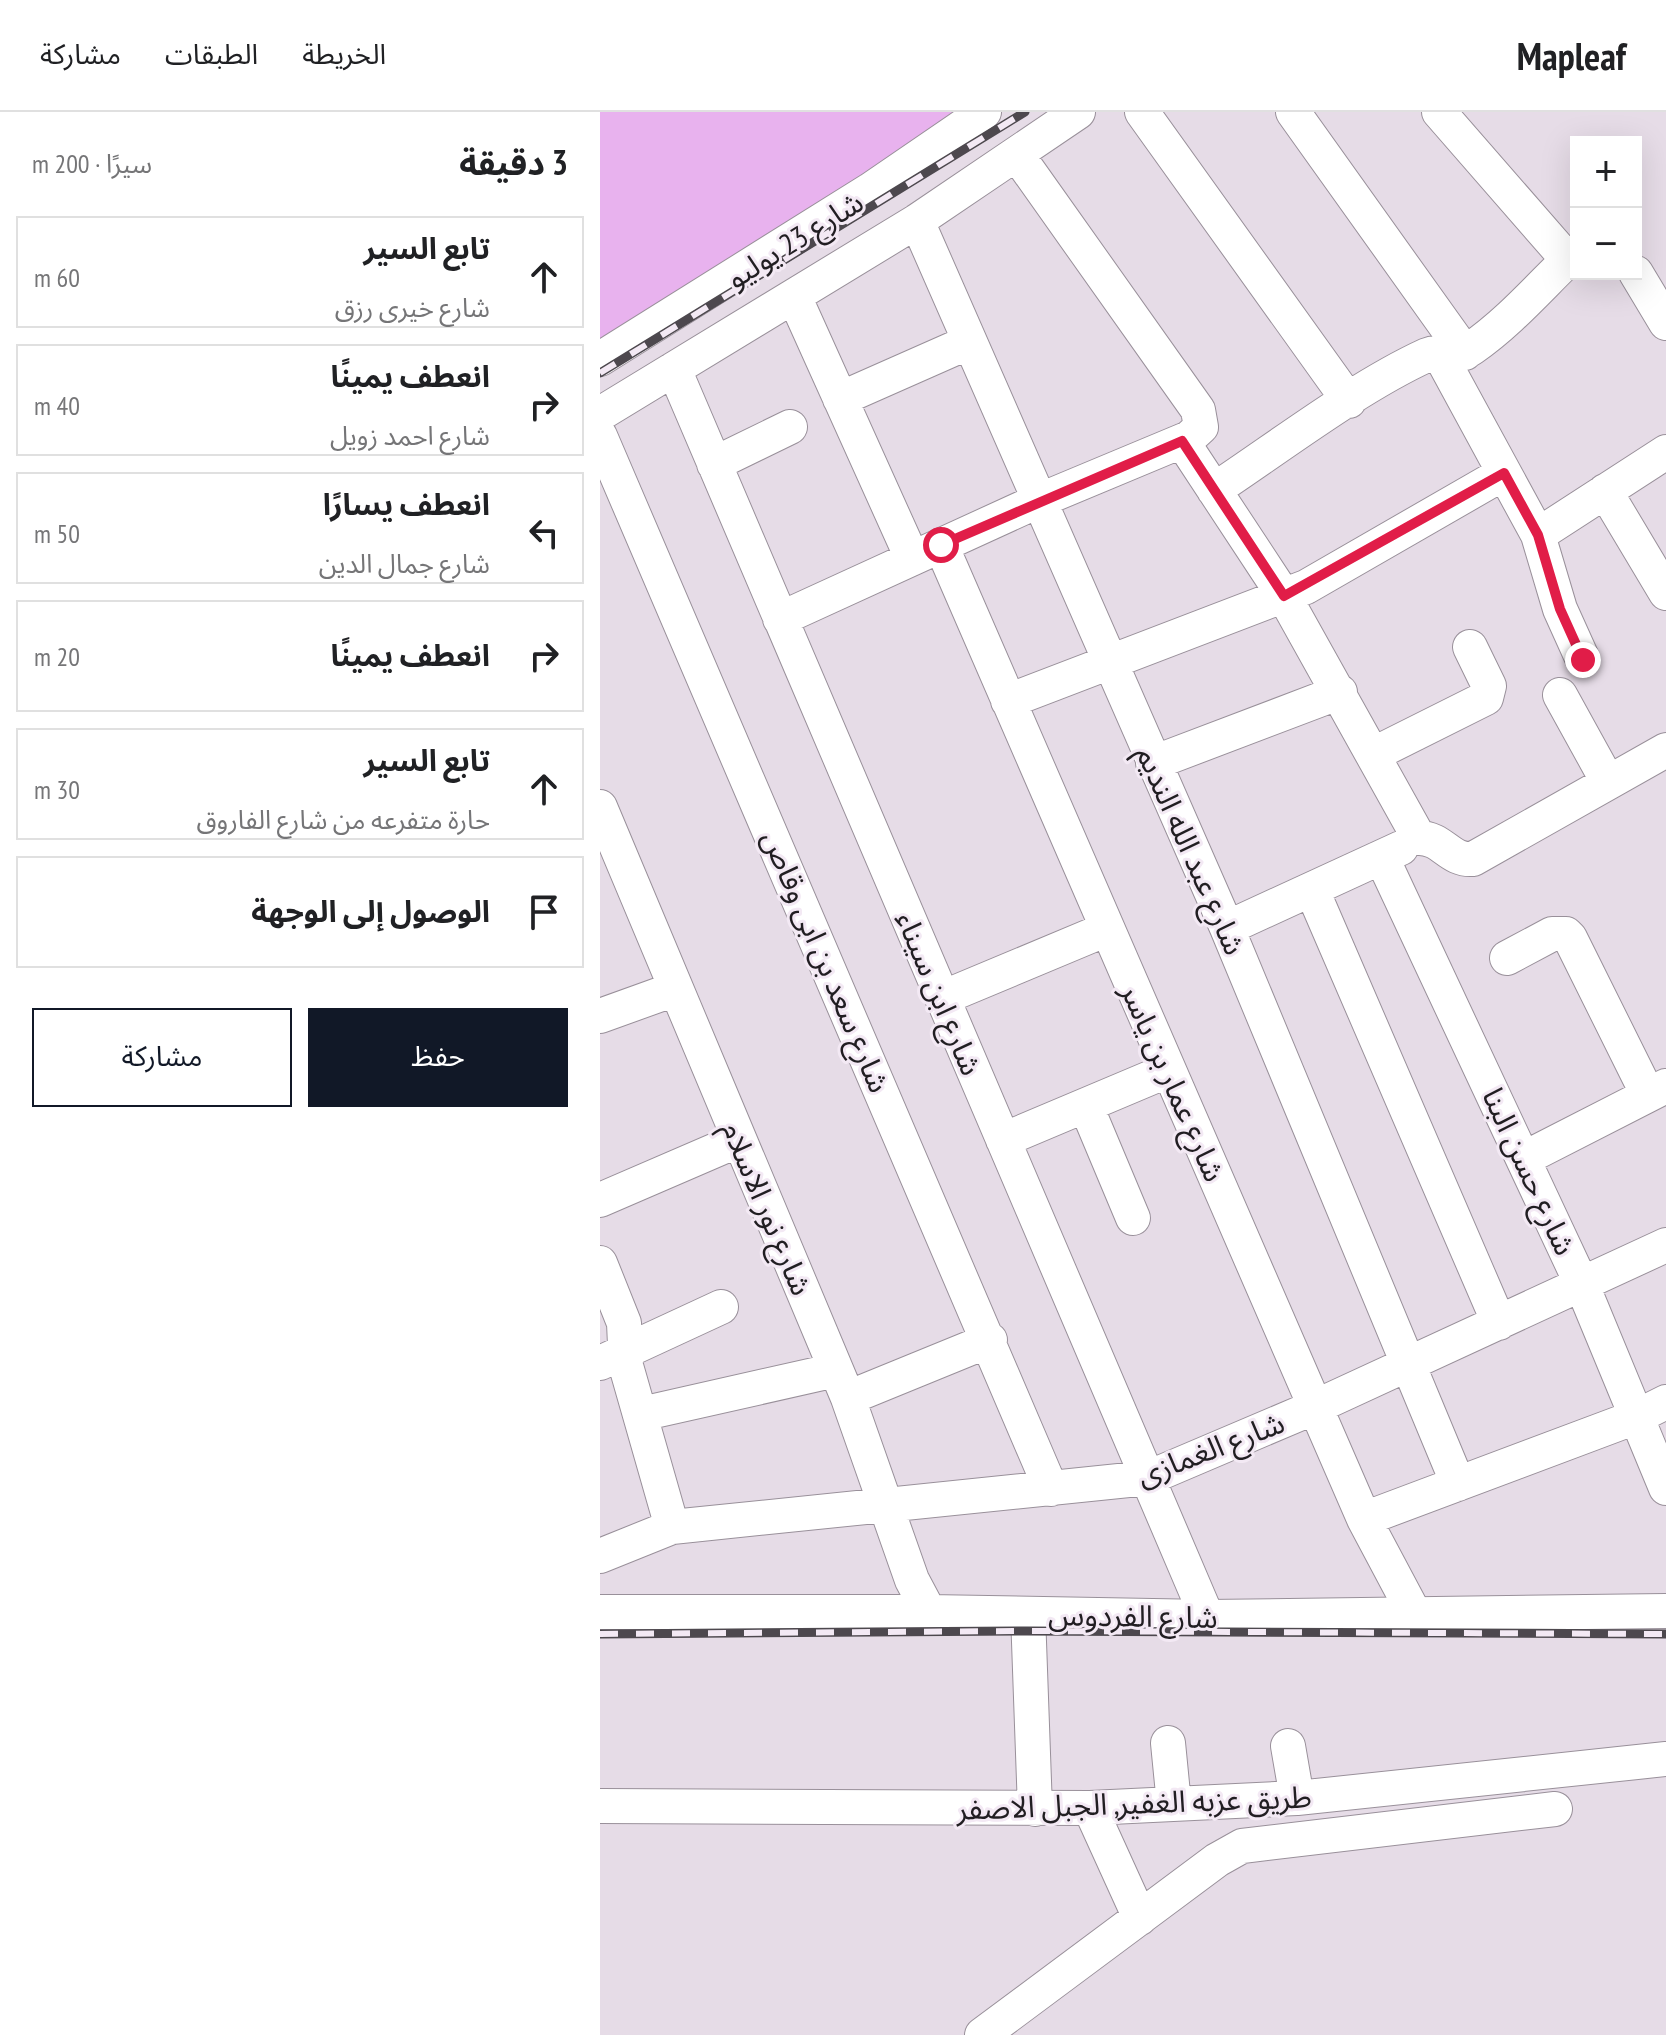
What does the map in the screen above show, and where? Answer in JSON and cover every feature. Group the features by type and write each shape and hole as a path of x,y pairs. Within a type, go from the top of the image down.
{"street":[{"name":"شارع 23 يوليو","path":"600,359 870,190 984,112"},
{"path":"600,414 917,221 1018,156 1078,112"},
{"path":"1142,112 1349,401"},
{"path":"1293,112 1452,353 1504,473 1538,535 1560,609 1583,660"},
{"path":"1439,112 1570,254"},
{"path":"1018,156 1198,410 1192,434 1214,490 1284,596 1419,838"},
{"name":"شارع عبد الله النديم","path":"917,221 1227,928 1458,1484"},
{"path":"1214,490 1349,401 1430,354 1452,353 1513,314 1570,258"},
{"path":"1640,280 1666,323"},
{"name":"شارع عمار بن ياسر","path":"794,296 840,399 1008,701 1364,1519 1415,1615"},
{"path":"840,399 969,342"},
{"name":"شارع ابن سيناء","path":"674,369 1207,1617"},
{"path":"714,464 790,427"},
{"path":"780,619 1192,434"},
{"name":"شارع سعد بن ابى وقاص","path":"600,436 990,1340 1051,1489"},
{"path":"1538,535 1666,452"},
{"path":"1008,701 1284,596 1504,473"},
{"path":"1605,491 1666,593"},
{"path":"1374,754 1486,698 1489,686 1470,647"},
{"path":"1153,763 1340,692"},
{"path":"1560,695 1608,782"},
{"path":"1227,928 1382,858 1419,838 1437,841 1453,857 1473,859 1666,750"},
{"name":"شارع نور الاسلام","path":"600,807 609,859 675,989 842,1384 889,1505 912,1580 929,1612"},
{"name":"شارع حسن البنا","path":"1382,858 1582,1285 1651,1410 1666,1488"},
{"path":"1312,890 1499,1323"},
{"path":"942,998 1107,929"},
{"path":"1507,958 1552,934 1566,934 1657,1090 1525,1158"},
{"path":"600,1016 675,989"},
{"path":"1003,1140 1169,1070"},
{"path":"1086,1106 1133,1218"},
{"path":"600,1200 739,1140"},
{"name":"شارع الغمازى","path":"600,1556 672,1527 1148,1478 1315,1407 1666,1245"},
{"path":"600,1263 627,1335 612,1358"},
{"path":"612,1358 721,1307"},
{"path":"641,1414 842,1384 990,1340"},
{"path":"612,1358 641,1414 672,1527"},
{"path":"1364,1519 1651,1410"},
{"name":"شارع الفردوس","path":"600,1612 929,1612 1207,1617 1666,1611"},
{"path":"1028,1614 1035,1809"},
{"path":"1168,1743 1174,1804"},
{"path":"1288,1746 1297,1798"},
{"name":"طريق عزبه الغفير, الجبل الاصفر","path":"600,1806 1090,1808 1297,1798 1666,1759"},
{"path":"1090,1808 1140,1918"},
{"path":"982,2035 1217,1860 1242,1846 1555,1809"}],"shaded area":[{"path":"600,112 953,112 600,354"}],"railway":[{"path":"600,373 1025,112"},
{"path":"600,1634 1027,1631 1666,1634"}],"route":[{"path":"941,545 1182,441 1284,596 1306,587 1504,473 1538,535 1560,609 1583,660"}]}
